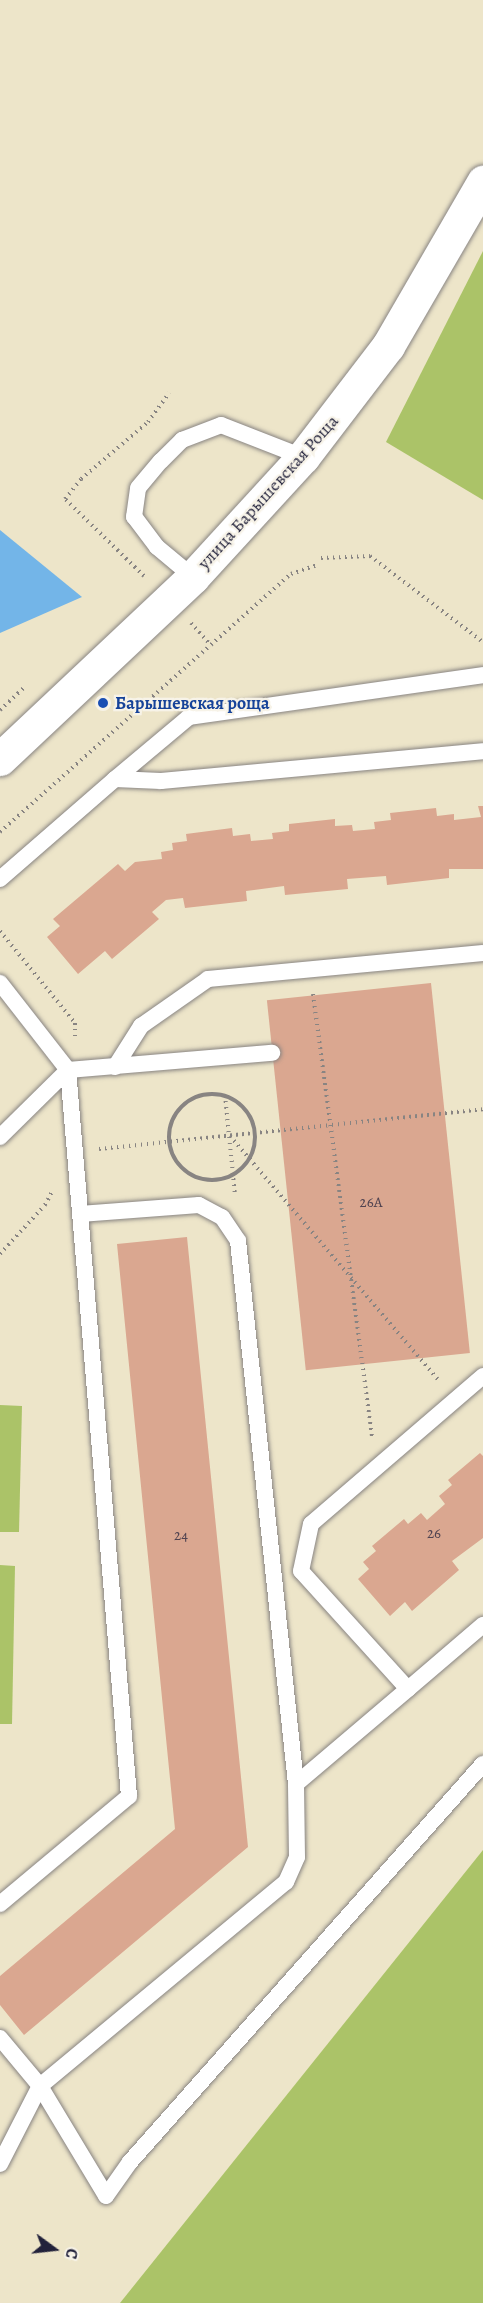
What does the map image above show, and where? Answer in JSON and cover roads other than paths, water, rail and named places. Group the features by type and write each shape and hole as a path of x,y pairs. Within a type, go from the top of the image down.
{"street":[{"name":"улица Барышевская Роща","path":"0,759 193,577 303,457 388,346 483,182"}],"lane":[{"path":"193,577 157,547 134,517 138,488 182,440 222,425 303,457"},
{"path":"0,879 189,717 483,675"},
{"path":"115,779 160,781 483,751"},
{"path":"115,1067 141,1026 208,979 483,952"},
{"path":"0,983 68,1070 129,1796 0,1904"},
{"path":"0,1137 68,1070 272,1053"},
{"path":"0,2164 40,2086 286,1882 297,1857 296,1784 238,1241 222,1217 198,1205 80,1214"},
{"path":"408,1689 301,1571 311,1524 483,1376"},
{"path":"296,1784 483,1624"},
{"path":"0,2038 40,2086 106,2196 130,2162 483,1764"}],"water":[{"path":"0,530 82,597 0,633"}],"place":[{"name":"Барышевская роща","path":"103,703"}]}
